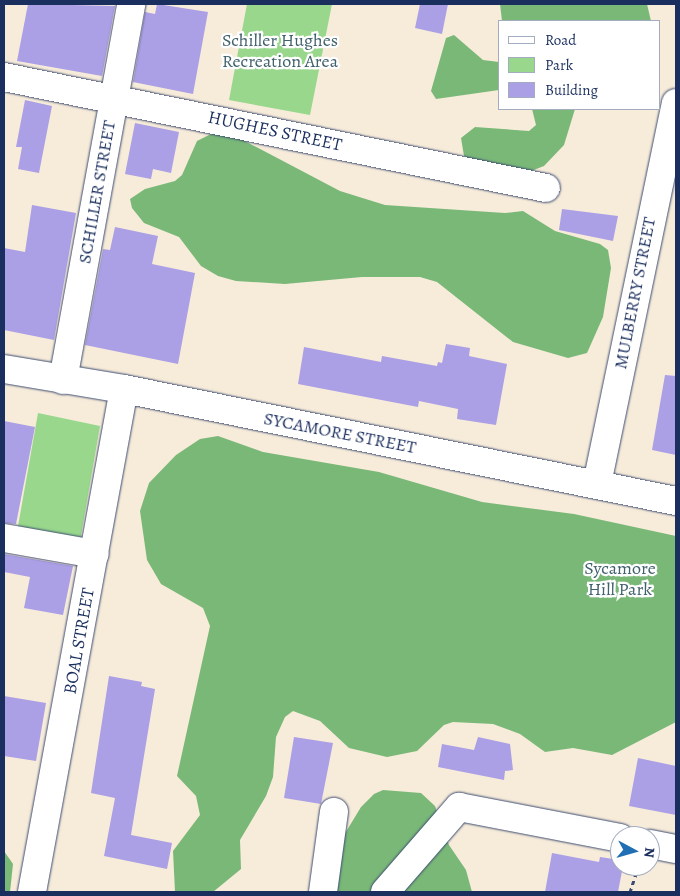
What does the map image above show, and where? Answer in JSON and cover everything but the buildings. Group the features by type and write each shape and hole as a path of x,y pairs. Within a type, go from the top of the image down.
{"street":[{"name":"SCHILLER STREET","path":"63,380 131,4"},
{"name":"HUGHES STREET","path":"4,77 546,188"},
{"name":"MULBERRY STREET","path":"597,484 676,103"},
{"name":"SYCAMORE STREET","path":"4,369 124,390 676,501"},
{"name":"BOAL STREET","path":"32,892 124,390"},
{"path":"4,538 95,554"},
{"path":"385,892 459,807 610,836"},
{"path":"323,892 334,812"},
{"path":"660,846 676,849"}],"path":[{"path":"630,892 635,876"}],"green space":[{"name":"Schiller Hughes Recreation Area","path":"247,4 332,4 310,115 229,100"},
{"path":"500,4 647,4 651,20 502,20"},
{"path":"454,35 483,60 498,62 498,90 436,99 431,91 446,38"},
{"path":"532,110 575,110 564,145 544,166 526,173 472,161 464,156 461,138 475,127 529,131 536,125"},
{"path":"213,133 239,138 340,191 385,205 505,213 523,211 555,231 600,244 608,250 611,268 603,317 587,353 568,358 513,342 437,282 420,277 362,277 285,284 236,281 218,276 201,266 179,237 144,223 132,208 130,199 145,189 175,181 182,175 197,141"},
{"path":"38,413 100,426 80,541 17,532"},
{"name":"Sycamore Hill Park","path":"218,436 263,452 379,472 482,502 574,514 676,536 676,722 612,755 573,748 545,752 520,734 493,724 453,722 444,725 417,751 387,757 349,748 320,721 293,711 285,717 276,737 273,777 266,796 240,840 241,869 213,892 175,892 173,851 200,815 196,796 177,776 210,626 203,608 161,584 147,560 140,511 149,483 176,455 200,439"},
{"path":"383,790 421,793 435,806 449,845 466,870 472,892 333,892 341,840 361,807 374,794"},
{"path":"4,851 13,864 10,892 4,892"}]}
